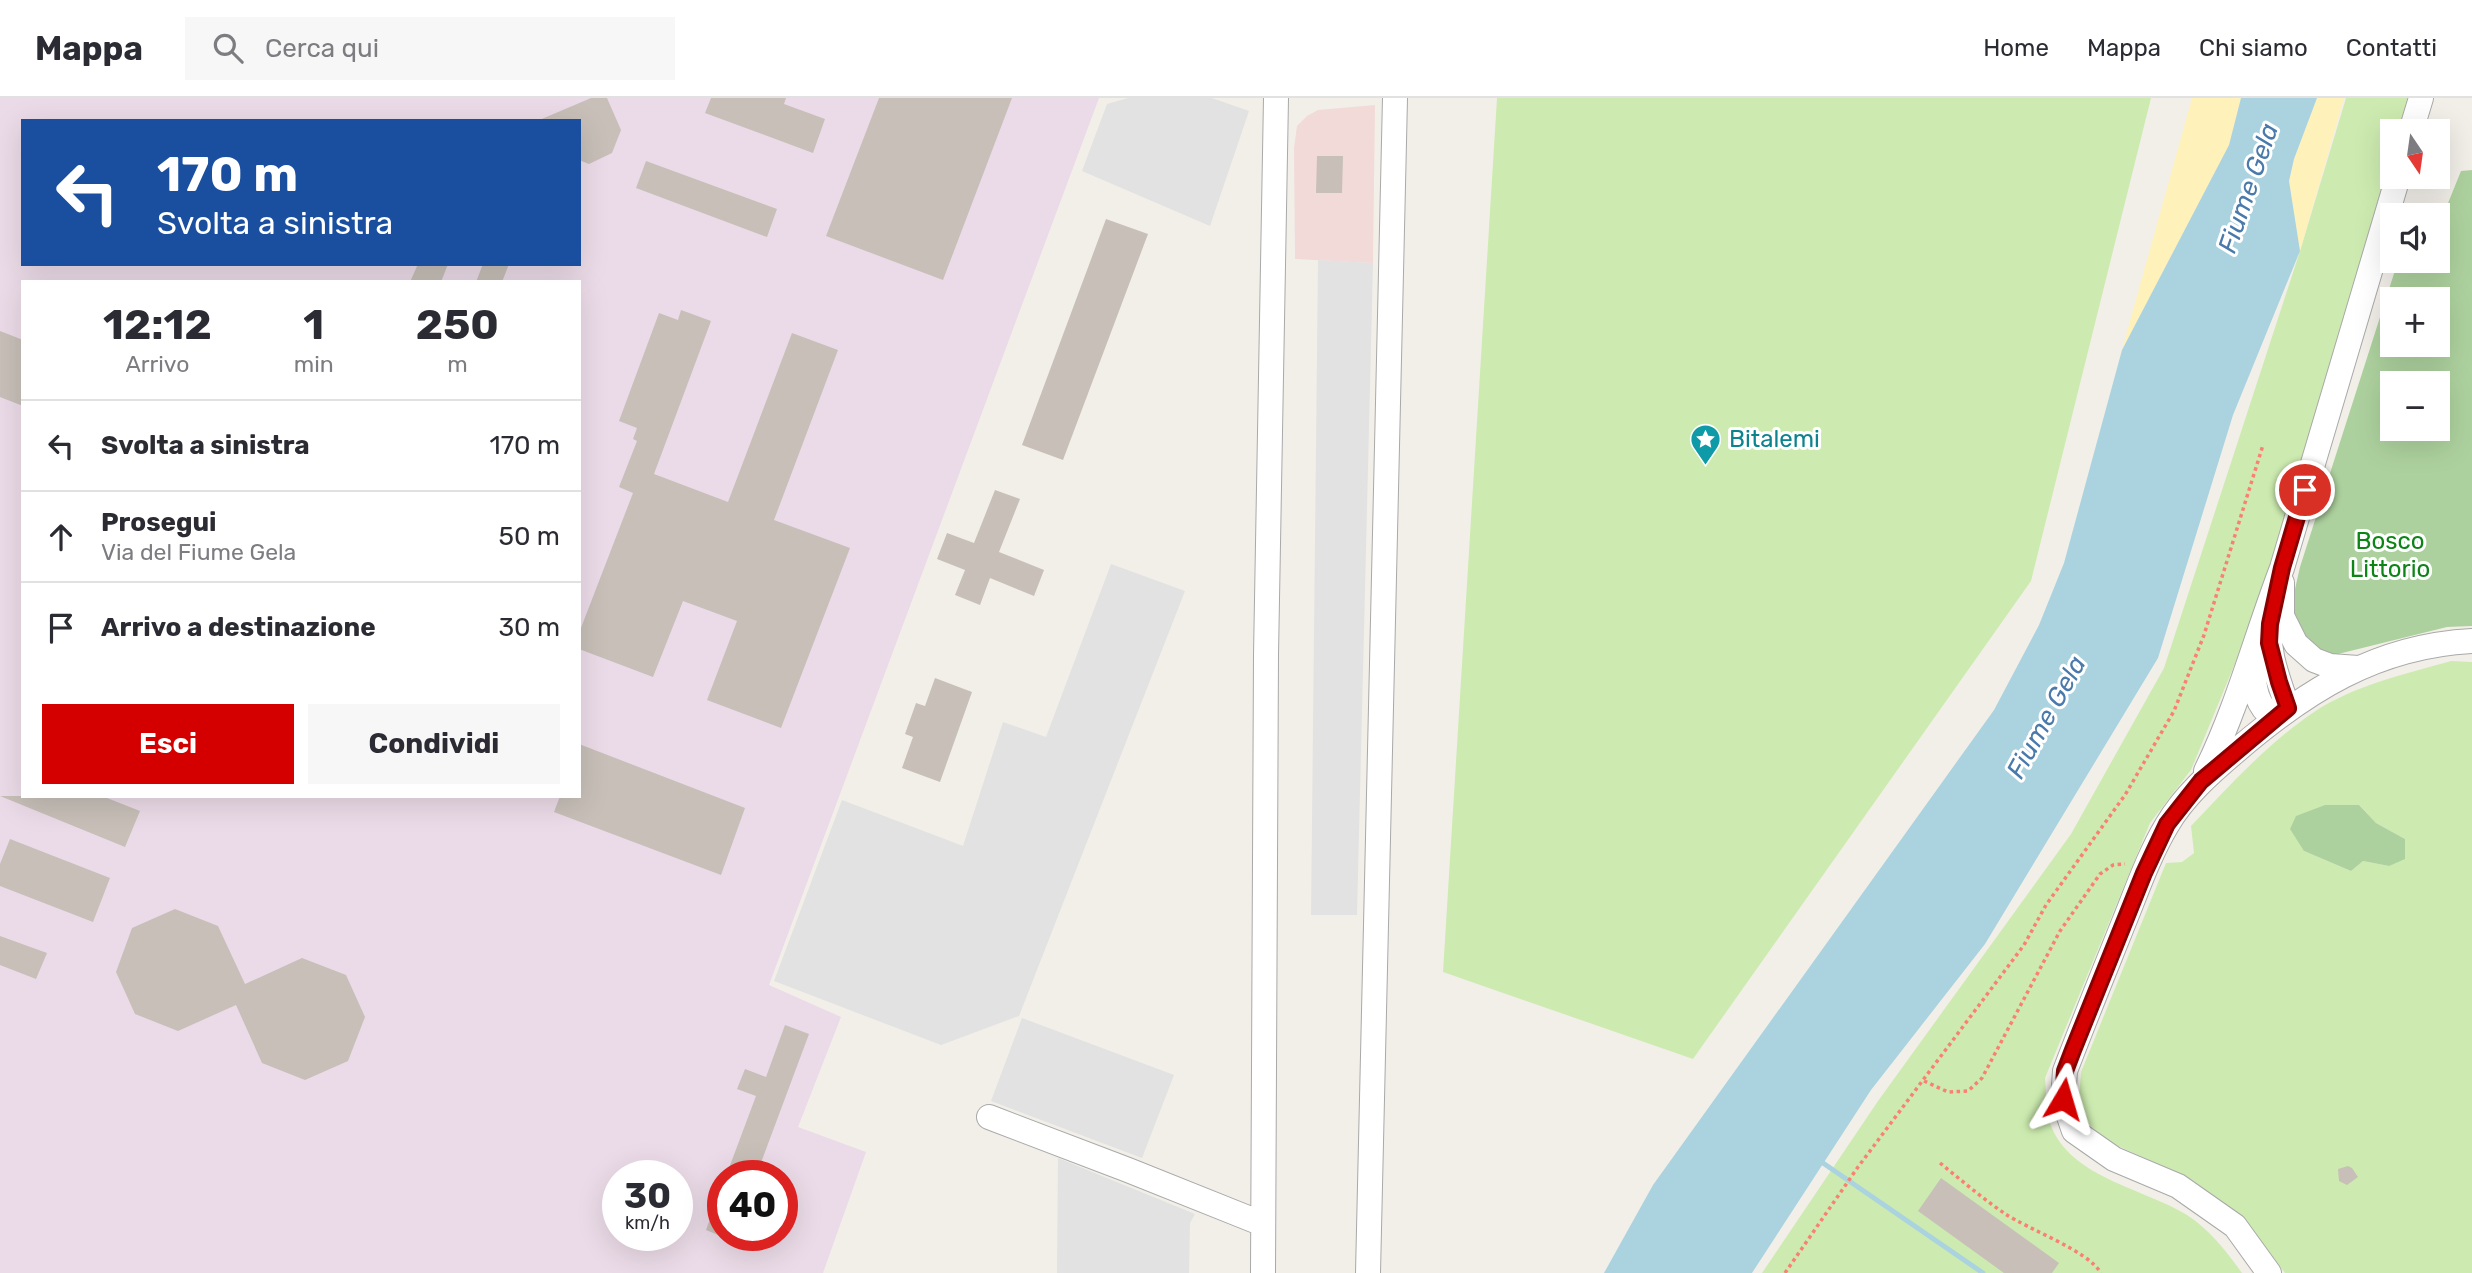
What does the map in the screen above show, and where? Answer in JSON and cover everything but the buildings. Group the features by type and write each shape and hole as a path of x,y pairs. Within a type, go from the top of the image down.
{"street":[{"path":"1263,1273 1270,286 1276,98"},
{"path":"1368,1273 1395,98"},
{"path":"2415,119 2421,98"},
{"path":"2281,713 2279,682 2269,643 2270,624 2282,568 2394,189"},
{"path":"2201,781 2218,747 2282,568"},
{"path":"2282,568 2281,616 2296,644 2314,660 2330,666 2358,668"},
{"path":"2269,1273 2235,1226 2178,1186 2114,1158 2074,1131 2063,1099 2065,1071 2144,873 2167,824 2201,781 2281,713 2358,668 2423,647 2472,641"},
{"path":"2252,656 2257,699 2263,711 2281,713"},
{"path":"989,1117 1262,1224"}],"path":[{"path":"1785,1273 1858,1167 2024,945 2046,905 2125,795 2174,711 2204,635 2263,445"},
{"path":"1924,1081 1948,1093 1969,1091 1982,1078 2060,930 2101,874 2113,865 2128,863 2144,873"},
{"path":"1940,1163 2005,1214 2071,1249 2097,1267 2101,1273"}],"shaded area":[{"path":"0,98 1099,98 769,985 841,1017 798,1127 866,1152 823,1273 0,1273"},
{"path":"1128,98 1212,98 1249,111 1210,226 1082,171 1107,104"},
{"path":"1375,105 1373,263 1295,259 1294,148 1297,126 1318,110"},
{"path":"1318,260 1373,263 1357,915 1311,915"},
{"path":"1111,564 1185,591 1019,1016 941,1045 774,981 842,800 963,846 1003,722 1046,737"},
{"path":"1022,1018 1174,1075 1142,1158 991,1101"},
{"path":"1058,1158 1195,1214 1190,1223 1189,1273 1057,1273"}],"green space":[{"path":"1497,98 2151,98 2031,581 1693,1059 1443,972"},
{"path":"2346,98 2410,98 2404,119 2380,119 2380,189 2383,189 2255,615 2191,770 2150,823 2045,1078 2047,1111 2054,1133 2067,1151 2104,1176 2187,1215 2211,1234 2242,1273 1762,1273 1878,1101 2071,834 2164,668 2300,251"},
{"name":"Bosco Littorio","path":"2472,170 2472,626 2447,627 2330,656 2312,647 2290,611 2300,567 2380,317 2380,357 2450,357 2450,287 2390,287 2394,273 2450,273 2448,203 2461,171"},
{"path":"2451,661 2472,662 2472,1273 2285,1273 2270,1254 2178,1173 2107,1141 2083,1119 2079,1098 2081,1072 2166,863 2182,862 2194,853 2191,826 2265,751 2314,712 2363,687","holes":["2359,805 2376,823 2405,839 2389,866 2363,861 2351,871 2304,851"]},
{"path":"2325,805 2359,805 2376,823 2405,839 2405,859 2389,866 2363,861 2351,871 2304,851 2290,829 2296,816"}],"sand":[{"path":"2192,98 2241,98 2229,145 2122,350"},
{"path":"2317,98 2344,98 2300,251 2289,181 2294,159"}],"water":[{"name":"Fiume Gela","path":"2241,98 2317,98 2294,159 2289,181 2300,251 2233,415 2158,658 1985,944 1871,1090 1752,1273 1604,1273 1653,1185 1994,710 2039,625 2064,563 2122,350 2229,145"}],"waterway":[{"path":"1823,1163 1983,1273"}],"place":[{"name":"Bitalemi","path":"1706,466"}],"route":[{"path":"2063,1099 2065,1071 2144,873 2167,824 2201,781 2288,708 2269,643 2270,624 2282,568 2305,490"}]}
